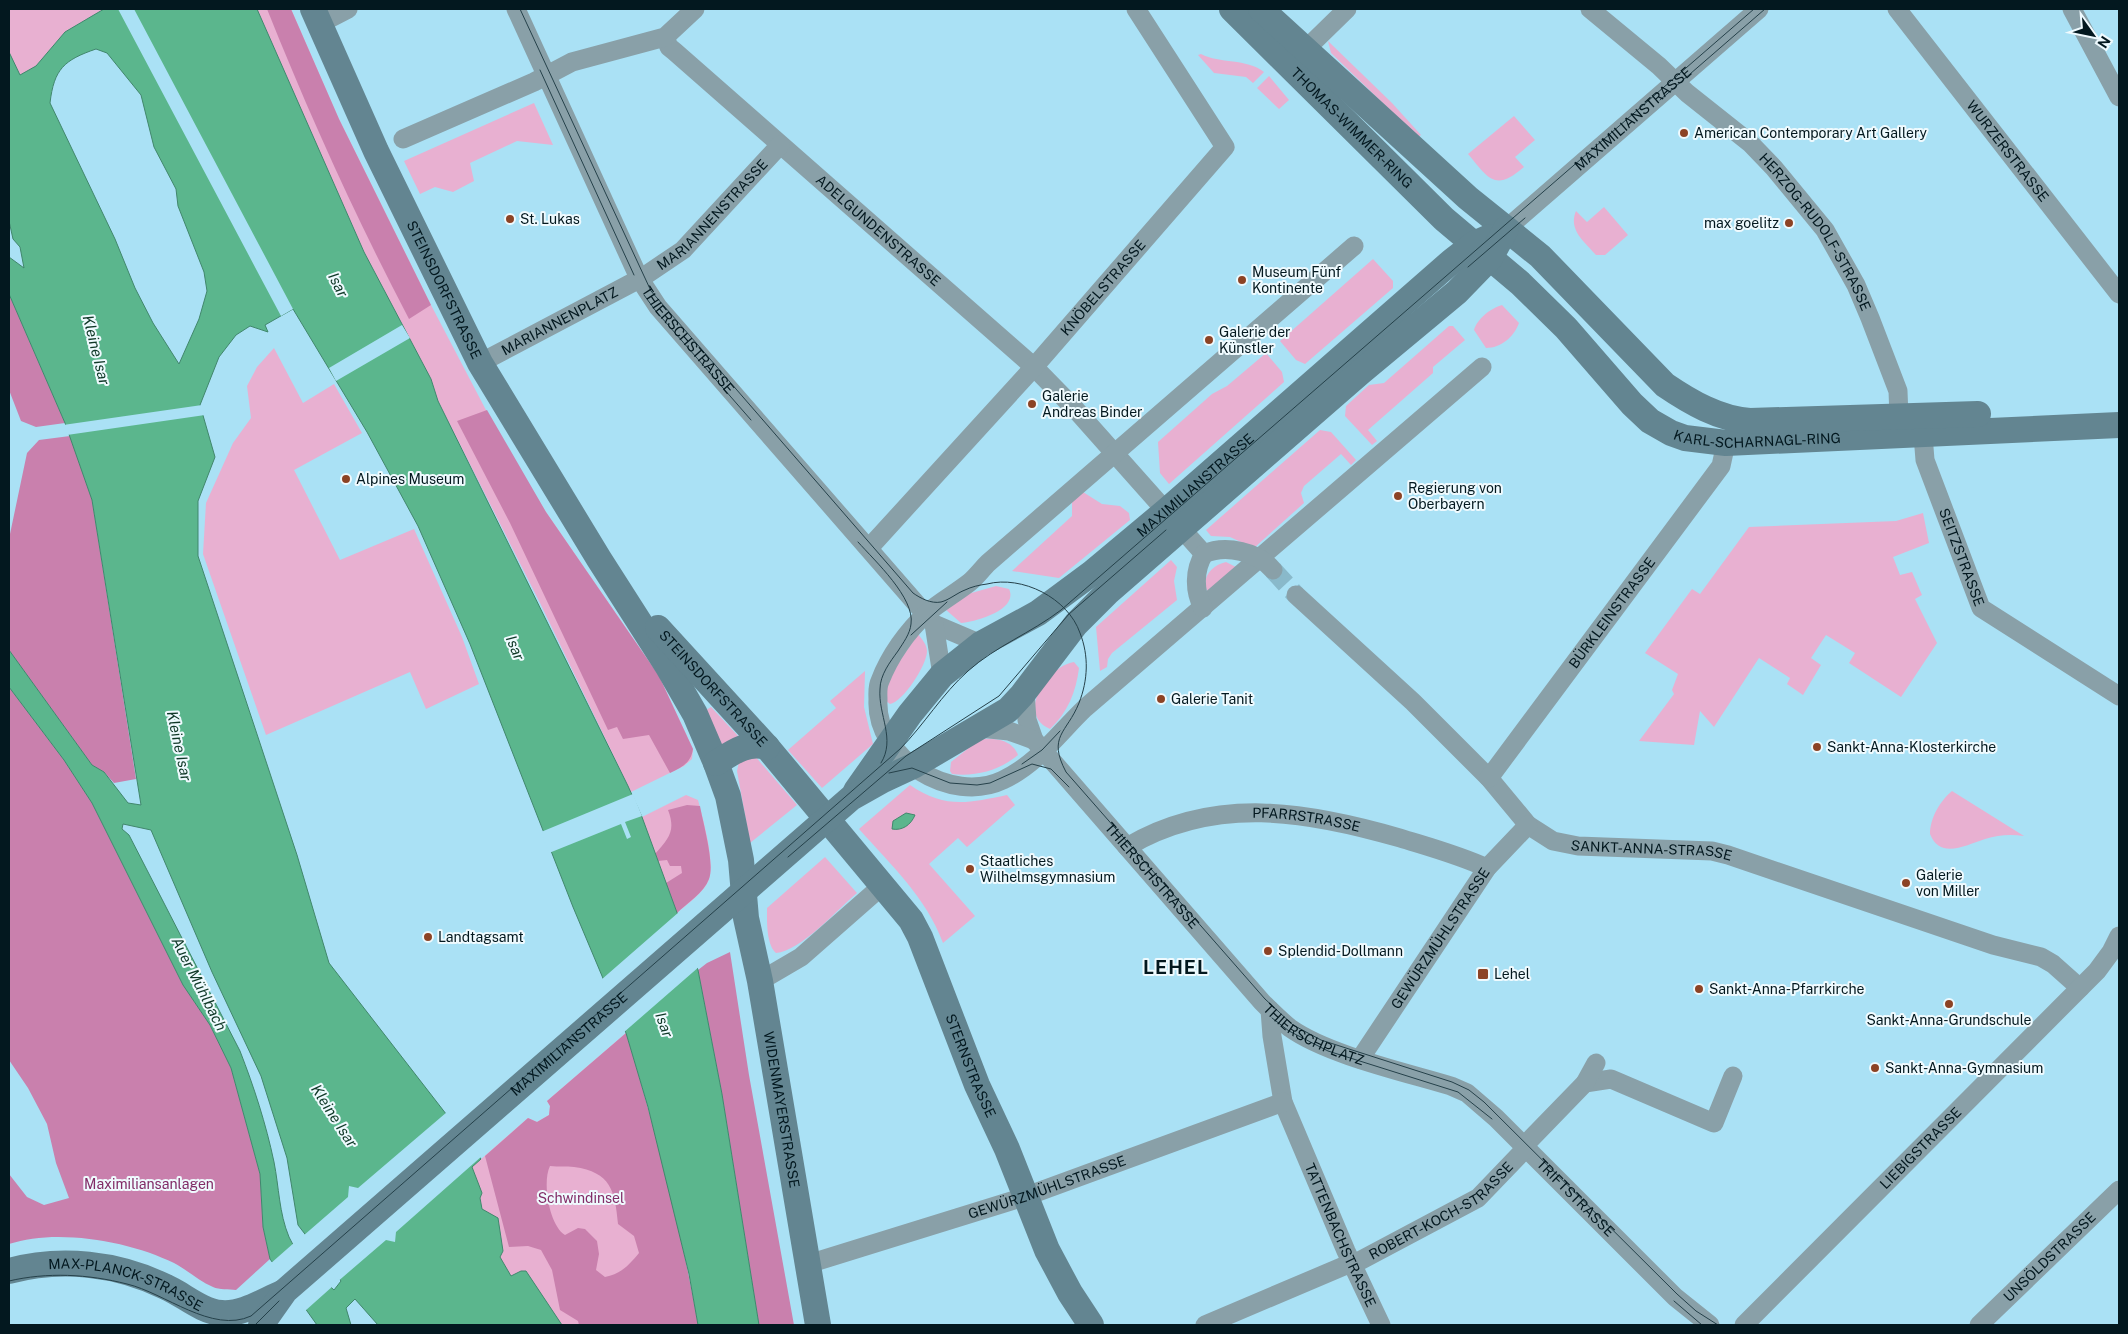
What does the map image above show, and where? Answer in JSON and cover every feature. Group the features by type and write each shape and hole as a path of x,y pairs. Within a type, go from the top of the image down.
{"main road":[{"name":"THOMAS-WIMMER-RING","path":"1232,9 1444,219 1482,251"},
{"name":"THOMAS-WIMMER-RING","path":"1261,9 1335,78 1387,122 1468,198 1506,229"},
{"name":"STEINSDORFSTRASSE","path":"316,16 376,151 480,363 599,559 668,666 695,714 728,796 741,860 743,894"},
{"path":"1361,136 1366,124 1387,122"},
{"name":"MAXIMILIANSTRASSE","path":"279,1296 851,798 910,714 942,674 981,644 1038,613 1173,520 1506,229"},
{"name":"KARL-SCHARNAGL-RING","path":"1506,229 1540,256 1665,385 1685,399 1742,421 2119,408"},
{"name":"KARL-SCHARNAGL-RING","path":"1482,251 1520,283 1566,328 1632,404 1650,420 1671,433 1685,438 1726,443 2119,425"},
{"path":"1671,433 1684,421 1685,399"},
{"name":"MAXIMILIANSTRASSE","path":"851,798 913,766 1008,710 1025,692 1077,623 1173,520"},
{"name":"STEINSDORFSTRASSE","path":"599,559 767,748 827,820"},
{"path":"716,763 745,746 752,745 767,748"},
{"name":"STERNSTRASSE","path":"827,820 883,885 910,920 920,937 977,1085 1007,1149 1024,1197 1047,1250 1070,1293 1091,1325"},
{"name":"WIDENMAYERSTRASSE","path":"743,894 760,981 818,1325"},
{"name":"MAX-PLANCK-STRASSE","path":"9,1271 30,1265 64,1263 116,1269 155,1281 208,1311 221,1313 253,1306 279,1296"},
{"path":"261,1325 279,1296"}],"street":[{"path":"316,16 348,9"},
{"name":"THIERSCHSTRASSE","path":"516,9 639,278 658,307 929,619 981,644"},
{"path":"403,139 572,62 665,37 695,9"},
{"name":"KNÖBELSTRASSE","path":"869,548 1034,367 1225,147 1136,9"},
{"path":"1305,50 1347,9"},
{"name":"HERZOG-RUDOLF-STRASSE","path":"1590,9 1750,143 1774,168 1825,230 1856,285 1870,318 1898,391 1899,417"},
{"name":"MAXIMILIANSTRASSE","path":"1506,229 1759,9"},
{"name":"WURZERSTRASSE","path":"1897,9 2119,294"},
{"path":"2072,9 2119,97"},
{"name":"ADELGUNDENSTRASSE","path":"665,37 669,47 1034,367 1076,410 1173,520"},
{"name":"MARIANNENSTRASSE","path":"639,278 683,250 780,146"},
{"path":"1354,246 988,563 897,649 878,684 880,725 890,743 913,766 950,785 977,787 1003,780 1039,746 1203,608 1267,564 1482,366"},
{"name":"MARIANNENPLATZ","path":"480,363 639,278"},
{"name":"SEITZSTRASSE","path":"1923,435 1924,460 1981,608 2119,696"},
{"name":"BÜRKLEINSTRASSE","path":"1489,778 1711,481 1721,466 1726,443"},
{"path":"1173,520 1204,554"},
{"path":"1203,608 1199,600 1196,584 1198,565 1204,554 1212,551 1228,550 1267,564"},
{"name":"SANKT-ANNA-STRASSE","path":"1296,595 1385,676 1489,778 1528,825 1553,842 1578,846 1712,851 1728,855 1993,944 2041,958 2053,964 2080,988"},
{"path":"1059,599 1077,623"},
{"path":"929,619 942,674"},
{"name":"THIERSCHSTRASSE","path":"1025,692 1027,720 1039,746 1270,1010"},
{"name":"THIERSCHSTRASSE","path":"980,728 1009,731 1039,746"},
{"name":"PFARRSTRASSE","path":"1127,847 1161,829 1220,814 1253,812 1288,814 1305,815 1366,829 1465,858 1487,868"},
{"name":"GEWÜRZMÜHLSTRASSE","path":"1360,1059 1487,868 1528,825"},
{"path":"760,981 801,957 883,885"},
{"name":"LIEBIGSTRASSE","path":"1744,1325 2097,971 2111,952 2119,936"},
{"name":"THIERSCHPLATZ","path":"1270,1010 1303,1035 1360,1059 1434,1081"},
{"name":"THIERSCHPLATZ","path":"1270,1010 1272,1036 1283,1102 1299,1144"},
{"name":"ROBERT-KOCH-STRASSE","path":"1205,1325 1352,1264 1478,1198 1585,1083 1596,1063"},
{"path":"1585,1083 1611,1080 1714,1123 1733,1076"},
{"name":"TRIFTSTRASSE","path":"1434,1081 1467,1093 1482,1104 1675,1297 1710,1325"},
{"name":"GEWÜRZMÜHLSTRASSE","path":"808,1264 1024,1197 1283,1102"},
{"name":"TATTENBACHSTRASSE","path":"1299,1144 1381,1325"},
{"name":"UNSÖLDSTRASSE","path":"1979,1325 2119,1190"}],"green space":[{"path":"9,9 104,9 65,32 36,66 20,75 9,52"},
{"path":"257,9 291,9 339,119 431,305 498,433 546,512 659,676 693,749 692,759 684,766 631,792 540,603 438,401 431,379 364,252"},
{"path":"267,9 291,9 339,119 431,305 409,319 370,243 334,166 299,88"},
{"path":"1328,41 1392,103 1421,135 1418,137 1331,53"},
{"path":"1201,54 1216,59 1249,65 1264,72 1253,83 1246,77 1214,73 1198,55"},
{"path":"1269,76 1289,100 1279,109 1257,88"},
{"path":"534,103 553,145 517,141 470,163 474,181 453,192 435,187 420,194 404,161"},
{"path":"1514,116 1535,140 1515,157 1524,167 1506,179 1493,179 1487,176 1468,154"},
{"path":"1604,207 1628,235 1605,255 1596,255 1578,235 1574,218 1576,211 1587,222"},
{"path":"1373,259 1393,281 1393,288 1305,364 1296,360 1280,341"},
{"path":"9,294 65,423 36,427 21,421 9,390"},
{"path":"1502,305 1519,323 1514,333 1506,341 1492,348 1486,348 1474,330 1485,314"},
{"path":"1449,326 1453,326 1465,340 1433,367 1433,373 1368,430 1377,441 1372,445 1345,416 1346,406 1369,385 1384,383"},
{"path":"274,348 303,403 334,384 362,433 294,470 340,560 414,529 462,637 479,684 426,709 410,672 266,735 203,554 206,503 233,443 251,418 247,386 257,367"},
{"path":"1266,353 1282,372 1284,382 1169,484 1160,473 1158,442 1212,394 1227,386"},
{"path":"487,410 546,512 659,676 693,749 688,761 674,771 670,773 649,735 623,739 617,727 608,730 510,523 457,421"},
{"path":"1320,430 1331,432 1356,460 1351,465 1341,454 1304,486 1301,493 1304,503 1254,548 1230,537 1211,536 1206,530"},
{"path":"70,436 92,500 136,779 114,783 104,772 92,765 9,650 10,534 27,453 39,440"},
{"path":"1083,492 1102,504 1120,506 1129,513 1130,520 1059,578 1012,571 1072,516 1072,500"},
{"path":"1923,513 1929,543 1893,557 1900,575 1912,572 1922,595 1915,599 1937,643 1901,697 1849,663 1855,653 1826,635 1811,658 1821,665 1803,695 1787,684 1790,678 1759,658 1714,727 1700,711 1694,745 1639,741 1674,694 1672,690 1678,674 1645,653 1692,589 1700,594 1749,527 1896,521"},
{"path":"1171,560 1177,567 1174,581 1177,600 1112,653 1108,659 1107,667 1100,671 1096,627"},
{"path":"1226,562 1236,567 1208,592 1205,582 1206,577 1216,566"},
{"path":"996,586 1009,589 1010,596 1008,603 994,614 961,623 945,609 968,594"},
{"path":"918,634 927,649 923,665 907,690 895,702 890,704 886,701 887,679"},
{"path":"1074,662 1079,668 1076,685 1062,716 1050,729 1040,722 1035,713 1035,702 1039,691 1054,672 1064,665"},
{"path":"865,671 864,707 873,744 822,788 788,750 836,708 830,701"},
{"name":"Maximiliansanlagen","path":"9,687 64,760 92,803 183,985 210,1025 231,1068 260,1174 263,1227 270,1259 236,1290 215,1288 174,1263 136,1248 115,1243 93,1239 48,1237 28,1239 9,1244 9,1174 27,1197 44,1205 69,1198 56,1163 47,1124 28,1088 9,1060"},
{"path":"711,707 739,737 720,749 706,710"},
{"path":"984,739 1004,741 1016,750 1018,755 1003,765 987,771 961,775 952,774 950,771 951,762 975,743"},
{"path":"754,755 797,805 750,843 737,771 739,762"},
{"path":"910,785 934,798 946,801 968,802 1007,795 1015,805 967,847 958,838 929,864 975,916 943,943 936,926 907,882 859,829"},
{"path":"1952,791 2024,836 2009,835 1985,839 1962,847 1947,849 1940,847 1934,842 1930,834 1930,828 1936,810"},
{"path":"686,795 698,800 708,840 711,862 709,879 704,889 677,913 642,817"},
{"path":"687,805 700,806 711,864 707,884 677,913 666,883 682,873 681,866 670,866 667,860 658,861 655,854 670,834 671,823 668,810"},
{"path":"825,857 857,893 808,937 786,951 776,953 770,944 767,908"},
{"path":"730,952 749,1075 794,1325 759,1325 722,1094 698,970 707,963"},
{"name":"Schwindinsel","path":"626,1033 698,1325 562,1325 526,1271 521,1271 511,1276 499,1257 503,1251 498,1218 482,1210 472,1167 528,1118 537,1122 549,1115 550,1106 547,1101"},
{"name":"Schwindinsel","path":"626,1033 647,1105 684,1251 698,1325 579,1325 578,1321 560,1310 552,1270 541,1250 528,1246 509,1247 485,1156 528,1118 537,1122 549,1115 550,1106 547,1101","holes":["550,1166 574,1167 596,1173 609,1185 613,1193 618,1224 634,1236 639,1253 620,1271 605,1277 596,1270 599,1254 597,1241 585,1229 578,1228 565,1235 559,1230 548,1203 547,1182"]}],"water":[{"path":"104,9 257,9 364,252 431,379 438,401 642,817 698,970 722,1094 759,1325 698,1325 689,1274 648,1107 626,1033 573,907 470,644 418,526 367,432 293,309 265,325 268,332 250,326 236,335 219,357 200,405 215,457 198,501 198,556 297,855 329,963 481,1159 472,1167 482,1193 480,1198 482,1209 498,1218 503,1251 500,1257 511,1276 521,1271 526,1271 562,1325 378,1325 355,1299 346,1308 351,1325 317,1325 270,1259 263,1227 260,1174 231,1068 210,1025 183,985 92,803 64,760 9,687 9,650 92,765 104,772 128,803 141,805 92,500 65,423 9,294 9,257 24,268 20,247 13,239 9,221 9,52 20,75 36,66 65,32","holes":["96,49 107,53 141,95 154,147 176,189 178,206 204,272 207,291 199,319 179,364 153,323 135,288 115,239 50,103 54,82 63,67 76,57","123,824 151,830 212,972 261,1076 287,1158 298,1225 341,1281 334,1290 303,1259 289,1237 283,1219 274,1162 267,1134 255,1092 240,1051 129,835 122,829"]},
{"path":"906,813 915,815 911,822 903,828 892,829 893,821"}],"pier":[{"path":"118,9 134,9 293,309 281,316"},
{"path":"402,325 410,338 336,381 329,368"},
{"path":"202,405 205,415 67,435 63,425"},
{"path":"633,794 642,816 625,822 631,837 627,839 621,824 549,853 541,832"},
{"path":"679,912 700,966 623,1033 601,980"},
{"path":"447,1112 482,1156 396,1232 395,1242 386,1240 336,1283 338,1281 303,1236 348,1197 349,1186 358,1188"},
{"path":"295,1242 299,1249 333,1286 305,1311 270,1264"}],"tunnel":[{"path":"1273,570 1296,595"}],"tram line":[{"path":"520,9 651,291 913,593 926,600 937,602 944,601 975,586 1001,582 1015,583 1029,586 1055,600 1074,620 1085,650 1086,677 1079,703 1059,742 1058,750 1066,772 1265,999 1293,1025 1321,1040 1452,1082 1469,1090 1484,1102 1677,1294 1696,1311 1718,1325"},
{"path":"9,1281 53,1275 97,1278 142,1289 189,1310 221,1320 236,1320 251,1316 900,749 968,671 990,654 1061,610 1754,9"},
{"path":"1660,100 1765,9"},
{"path":"540,70 634,275"},
{"path":"1468,267 1525,218"},
{"path":"644,295 751,420"},
{"path":"788,857 906,756 999,696 1069,614 1166,530"},
{"path":"858,542 892,580 907,603 911,614 908,635 886,669 880,684 880,699 887,736 887,745 881,763"},
{"path":"911,635 947,602"},
{"path":"1022,764 1042,750 1060,731"},
{"path":"889,773 912,768 950,783 977,785 990,783 1032,764 1051,769 1069,787"},
{"path":"1272,1018 1289,1031 1328,1051 1458,1092 1492,1119"},
{"path":"255,1325 279,1301"},
{"path":"1674,1301 1702,1325"}],"place":[{"name":"American Contemporary Art Gallery","path":"1684,133"},
{"name":"St. Lukas","path":"510,219"},
{"name":"max goelitz","path":"1789,223"},
{"name":"Museum Fünf Kontinente","path":"1242,280"},
{"name":"Galerie der Künstler","path":"1209,340"},
{"name":"Galerie Andreas Binder","path":"1032,404"},
{"name":"Alpines Museum","path":"346,479"},
{"name":"Regierung von Oberbayern","path":"1398,496"},
{"name":"Galerie Tanit","path":"1161,699"},
{"name":"Sankt-Anna-Klosterkirche","path":"1817,747"},
{"name":"Staatliches Wilhelmsgymnasium","path":"970,869"},
{"name":"Galerie von Miller","path":"1906,883"},
{"name":"Landtagsamt","path":"428,937"},
{"name":"Splendid-Dollmann","path":"1268,951"},
{"name":"Lehel","path":"1483,974"},
{"name":"Sankt-Anna-Pfarrkirche","path":"1699,989"},
{"name":"Sankt-Anna-Grundschule","path":"1949,1004"},
{"name":"Sankt-Anna-Gymnasium","path":"1875,1068"}],"district":[{"name":"LEHEL","path":"1176,967"}],"water label":[{"name":"Isar","path":"338,285"},
{"name":"Kleine Isar","path":"96,350"},
{"name":"Isar","path":"515,648"},
{"name":"Kleine Isar","path":"179,746"},
{"name":"Auer Mühlbach","path":"199,984"},
{"name":"Isar","path":"664,1025"},
{"name":"Kleine Isar","path":"334,1116"}]}
